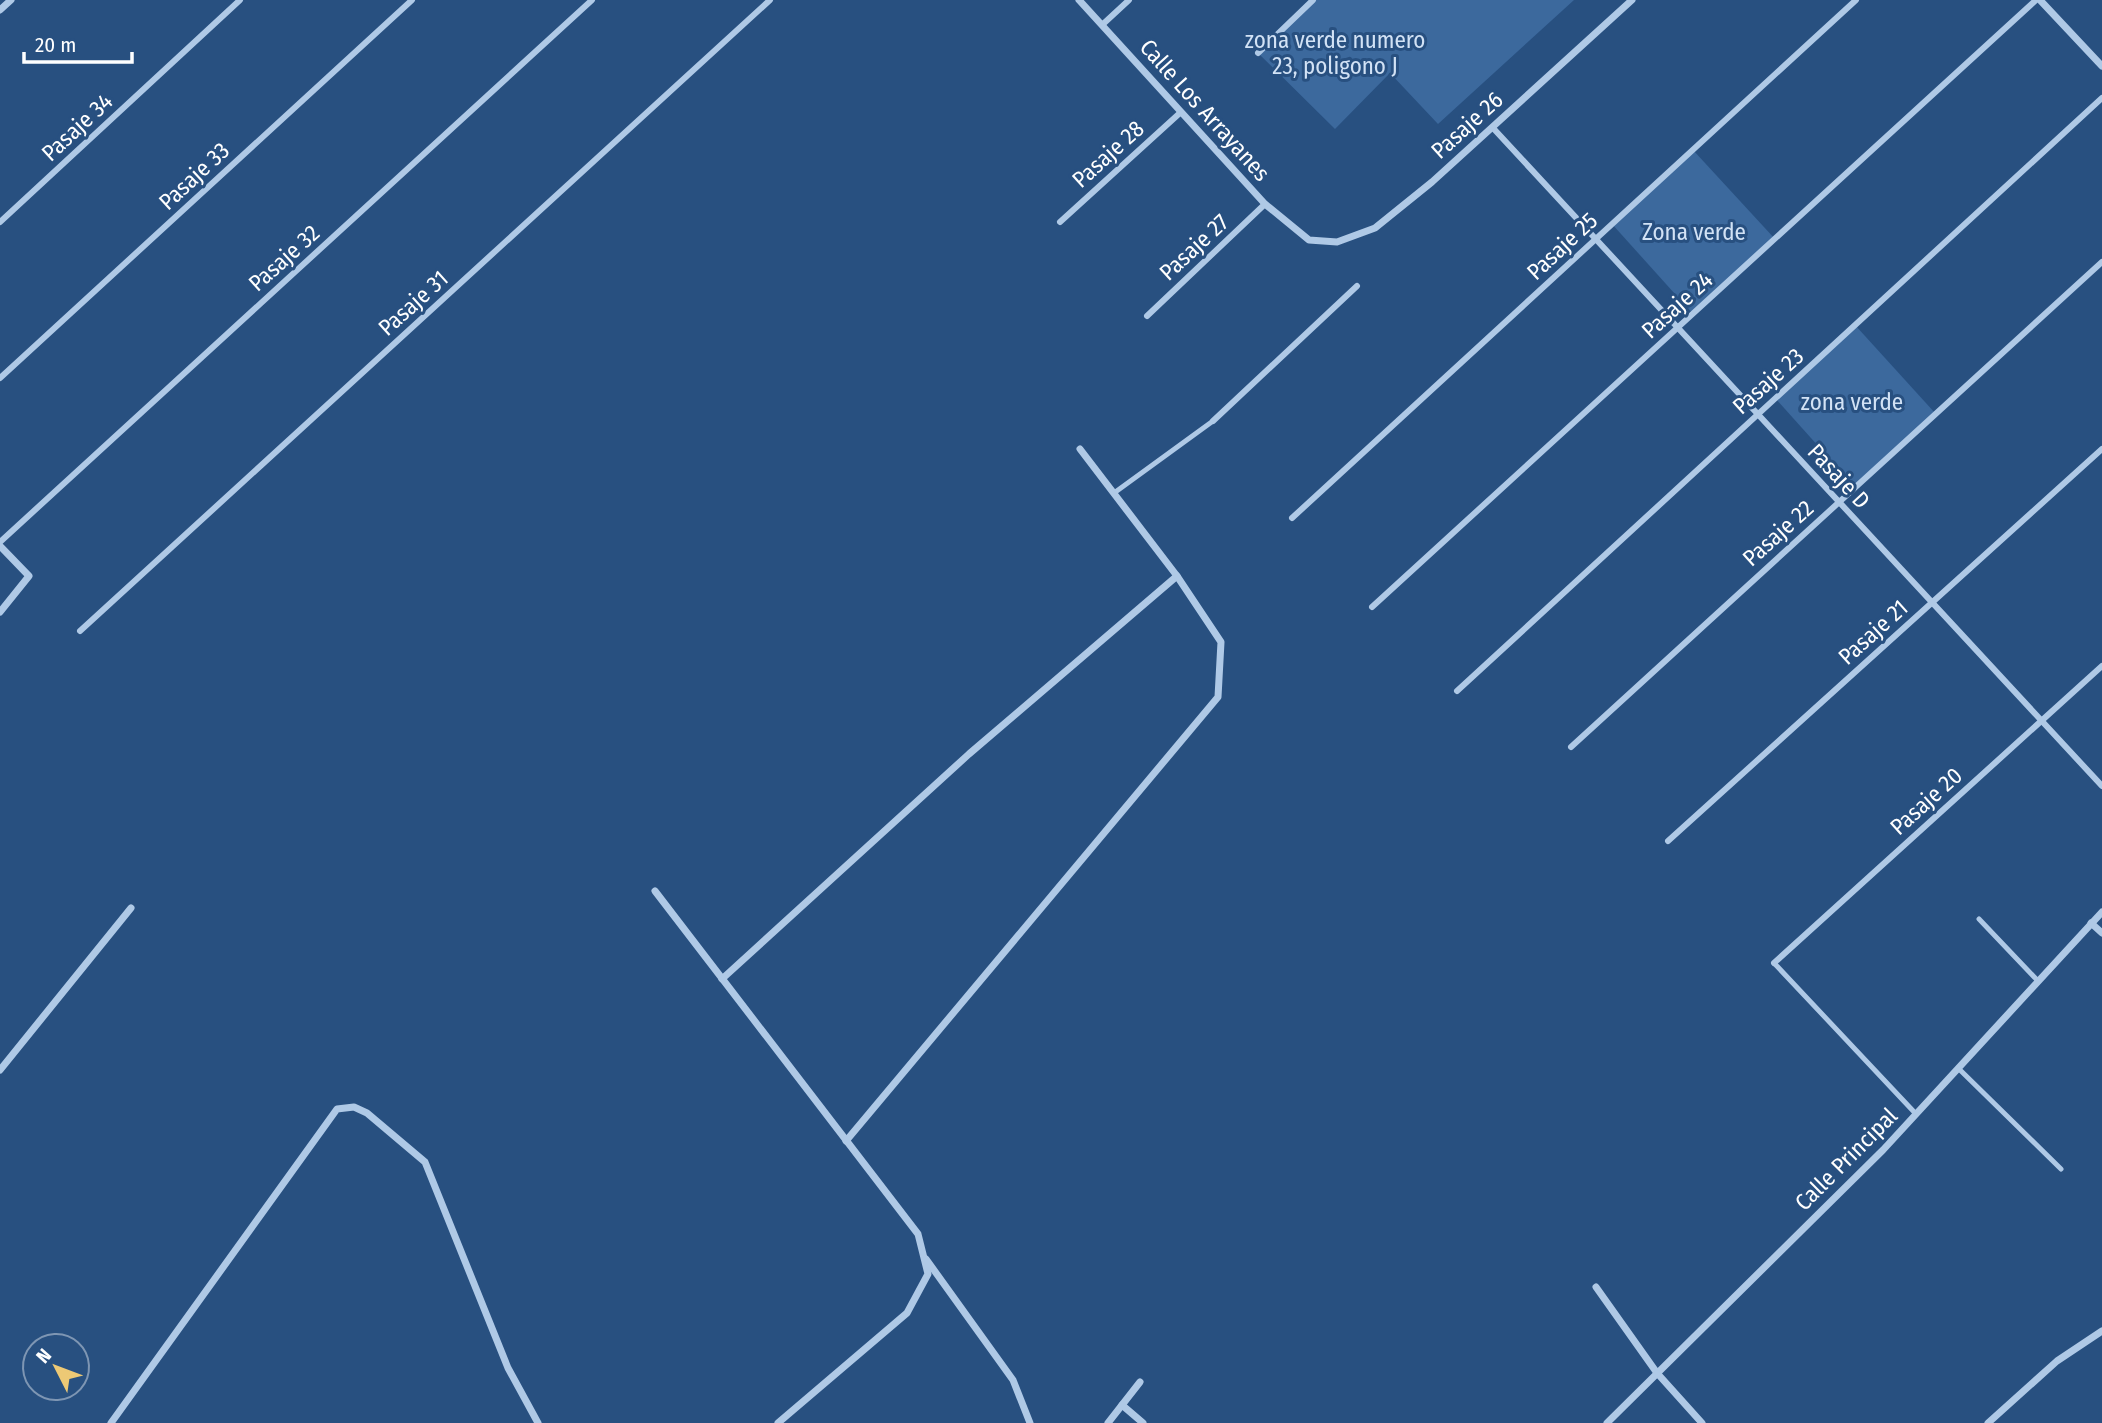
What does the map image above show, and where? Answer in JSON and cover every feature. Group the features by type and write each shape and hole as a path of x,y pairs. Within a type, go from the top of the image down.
{"street":[{"path":"0,10 11,0"},
{"name":"Pasaje 34","path":"0,222 240,0"},
{"name":"Pasaje 33","path":"0,378 412,0"},
{"name":"Pasaje 32","path":"0,544 592,0"},
{"name":"Pasaje 31","path":"80,631 770,0"},
{"name":"Calle Los Arrayanes","path":"1079,0 1265,204 1308,240"},
{"path":"1102,25 1129,0"},
{"path":"1258,53 1313,0"},
{"name":"Pasaje 26","path":"1308,240 1337,242 1375,228 1493,128 1632,0"},
{"name":"Pasaje 25","path":"1292,518 1856,0"},
{"path":"2038,0 2102,66"},
{"name":"Pasaje 24","path":"1372,607 2038,0"},
{"name":"Pasaje 23","path":"1457,691 2102,98"},
{"name":"Pasaje 28","path":"1060,222 1181,112"},
{"name":"Pasaje D","path":"1493,128 2102,786"},
{"name":"Pasaje 27","path":"1147,316 1265,204"},
{"name":"Pasaje 22","path":"1571,747 2102,262"},
{"path":"1213,421 1357,286"},
{"path":"846,1140 1218,697 1221,642 1177,576 1080,449"},
{"name":"Pasaje 21","path":"1668,841 2102,449"},
{"path":"0,544 29,576 0,612"},
{"path":"722,979 969,754 1177,576"},
{"name":"Pasaje 20","path":"1774,963 2102,666"},
{"path":"655,891 918,1234 928,1274 907,1313 778,1423"},
{"path":"0,1070 131,908"},
{"name":"Calle Principal","path":"1607,1423 1916,1114 2102,912"},
{"path":"2091,923 2102,933"},
{"path":"111,1423 337,1109 354,1107 368,1113 425,1162 508,1368 538,1423"},
{"path":"923,1255 1013,1380 1030,1423"},
{"path":"1596,1287 1657,1373 1702,1423"},
{"path":"1988,1423 2057,1361 2102,1331"},
{"path":"1108,1423 1140,1382"},
{"path":"1122,1405 1143,1423"}],"lane":[{"path":"1114,493 1213,421"},
{"path":"1979,919 2038,981"},
{"path":"1774,963 1916,1114"},
{"path":"1958,1068 2061,1169"}],"green space":[{"name":"zona verde numero 23, poligono J","path":"1313,0 1574,0 1438,124 1390,73 1335,129 1258,53"},
{"name":"Zona verde","path":"1693,150 1775,239 1693,314 1612,224"},
{"name":"zona verde","path":"1855,325 1935,413 1854,486 1775,398"}]}
